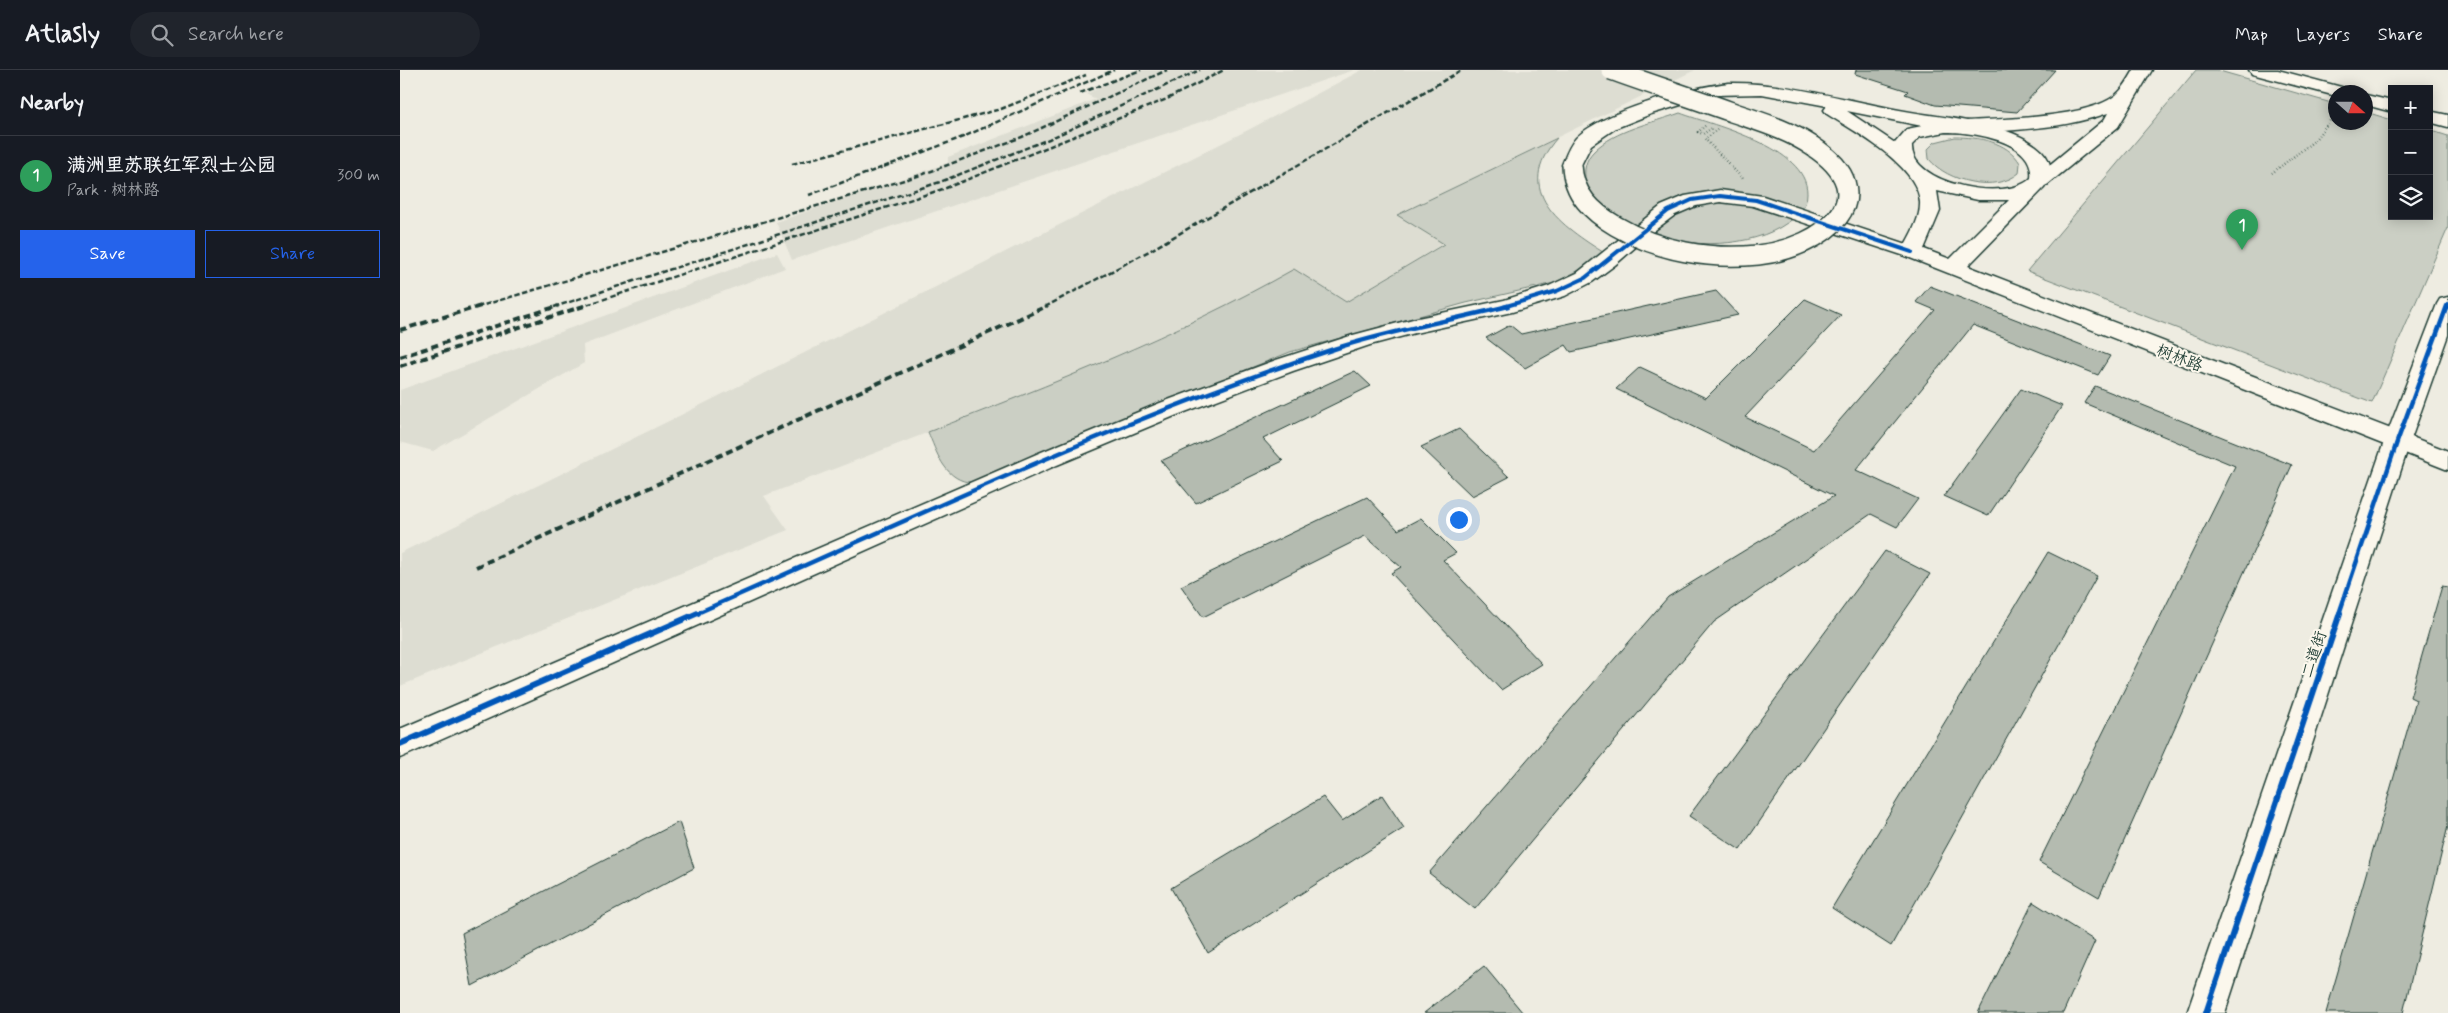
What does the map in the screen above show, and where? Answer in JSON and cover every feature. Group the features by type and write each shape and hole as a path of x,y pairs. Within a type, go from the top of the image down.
{"street":[{"path":"1611,70 1774,128 1809,144 1822,153 1840,172 1848,193 1845,208 1829,230 1799,246 1780,251 1736,256 1692,252 1648,241 1618,228 1590,207 1574,185 1572,165 1576,152 1584,141 1598,130 1620,119 1712,90 1727,88 1765,89 1801,93 1861,108 2009,138 2031,151 2042,165 2043,174 2037,184 2011,194 1969,193 1940,185 1910,166 1871,133 1833,110 1807,100 1765,89"},
{"path":"1954,268 2037,184 2111,123 2143,70"},
{"path":"2258,70 2328,89"},
{"path":"1912,252 1927,222 1931,204 1926,187 1910,166 1902,150 1908,138 1928,129 2083,114 2111,106 2125,97"},
{"path":"2373,102 2388,105"},
{"path":"2433,117 2448,121"},
{"name":"树林路","path":"400,744 1058,455 1207,394 1381,334 1526,300 1570,286 1605,265 1660,214 1683,202 1714,196 1749,198 1912,252 2448,461"},
{"name":"二道街","path":"2206,1013 2397,442 2448,304"}],"path":[{"path":"2272,172 2314,141 2328,123"},
{"path":"1706,139 1746,183"}],"shaded area":[{"path":"1136,70 1354,70 792,260 776,222 948,163 948,157 1096,99 1086,94"},
{"path":"1362,70 1695,70 1398,215 1444,243 1346,302 1294,270 1241,299 1074,376 764,496 788,530 400,686 400,553 677,417 1250,129"},
{"path":"2196,70 2216,70 2328,102 2328,130 2373,130 2373,114 2388,119 2388,220 2433,220 2433,131 2448,136 2448,228 2372,403 2027,271"},
{"path":"1680,113 1757,141 1776,151 1792,163 1803,177 1807,193 1807,198 1801,211 1787,223 1773,231 1756,237 1738,241 1700,243 1682,242 1648,233 1605,211 1593,199 1586,182 1586,166 1594,151 1623,132"},
{"path":"1955,137 1982,139 2000,145 2008,150 2020,163 2019,173 2009,179 1985,183 1959,179 1947,174 1929,159 1928,149 1935,142"},
{"path":"1557,138 1544,157 1539,175 1540,191 1547,205 1559,219 1573,232 1606,254 1595,262 1554,283 1466,303 1290,352 979,481 968,482 960,479 953,475 942,463 928,432 1068,377 1160,337 1205,316 1294,269 1346,302 1444,244 1397,215"},
{"path":"777,253 785,268 583,345 584,363 433,451 400,442 400,390"}],"building":[{"path":"1856,70 2055,70 2017,112 1935,105 1905,94 1908,91 1855,74"},
{"path":"1930,286 2110,356 2098,375 1973,325 1856,470 1918,499 1897,527 1871,514 1714,622 1475,909 1429,873 1668,597 1834,496 1616,389 1640,367 1706,398 1805,299 1841,315 1745,417 1814,450 1935,310 1916,302"},
{"path":"1716,291 1738,315 1571,352 1566,345 1525,368 1486,338 1510,325 1521,334"},
{"path":"1355,371 1371,386 1263,439 1283,461 1196,503 1161,461"},
{"path":"2095,386 2292,465 2099,897 2039,862 2235,466 2084,403"},
{"path":"2021,389 2062,406 1988,516 1944,496"},
{"path":"1459,429 1509,477 1472,496 1421,447"},
{"path":"1367,497 1398,530 1421,518 1456,553 1443,560 1542,664 1501,690 1391,573 1401,567 1365,536 1203,617 1181,586"},
{"path":"1885,551 1930,574 1740,850 1689,816"},
{"path":"2048,552 2097,576 1891,946 1832,908"},
{"path":"2442,586 2448,587 2448,826 2403,1013 2326,1013 2416,700 2410,697"},
{"path":"1382,795 1404,828 1208,953 1171,888 1323,797 1342,821"},
{"path":"679,822 694,868 472,986 462,933"},
{"path":"2033,902 2095,941 2063,1013 1978,1013"},
{"path":"1484,966 1523,1013 1424,1013"}],"railway":[{"path":"809,195 963,137 1114,70"},
{"path":"1080,93 1141,70"},
{"path":"477,307 921,175 1022,137 1167,70"},
{"path":"554,307 940,182 1049,139 1200,70"},
{"path":"580,307 946,188 1167,99 1224,70"},
{"path":"1046,306 1151,250 1462,70"},
{"path":"792,164 1001,109 1086,75"},
{"path":"400,330 481,306"},
{"path":"400,357 558,306"},
{"path":"400,366 584,306"},
{"path":"476,567 1046,306"}],"cycle path":[{"path":"400,744 1048,459 1168,409 1285,365 1361,340 1413,326 1522,303 1557,291 1585,278 1668,211 1692,200 1720,196 1756,200 1912,252"},
{"path":"2206,1013 2397,442 2448,304"}],"place":[{"name":"满洲里苏联红军烈士公园","path":"2242,250"}]}
